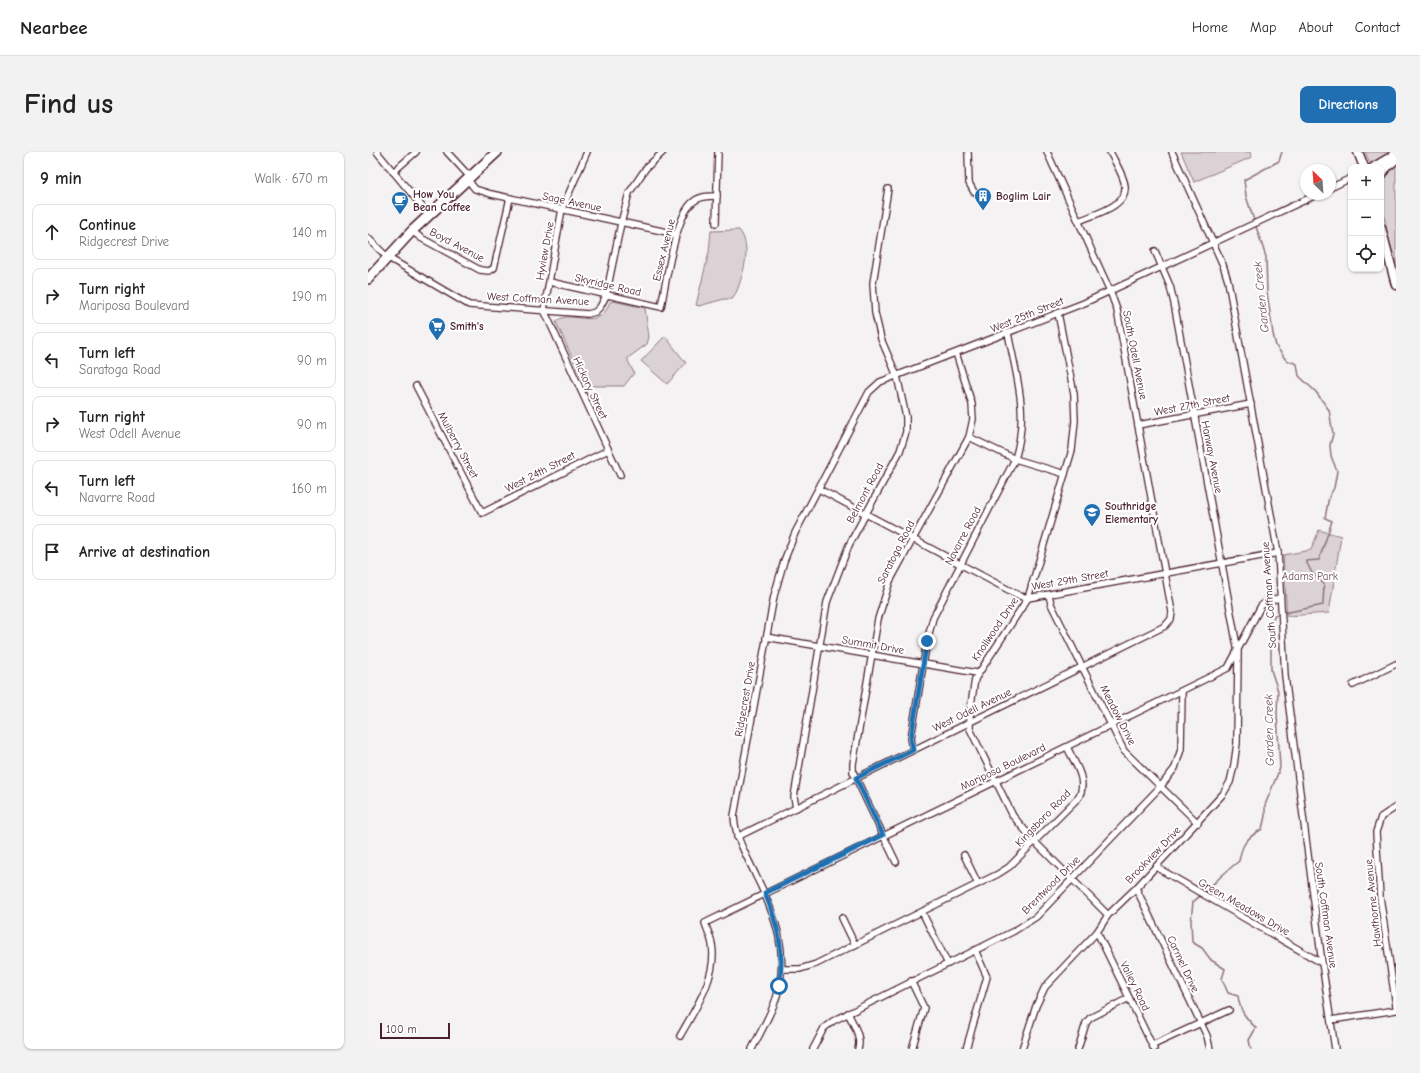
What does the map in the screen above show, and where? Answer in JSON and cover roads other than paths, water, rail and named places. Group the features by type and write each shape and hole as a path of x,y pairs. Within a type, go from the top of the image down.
{"main road":[{"path":"368,279 412,231 497,152"},
{"path":"1358,152 1363,164"},
{"path":"1379,164 1396,154"},
{"path":"1384,171 1396,159"},
{"path":"1383,236 1396,285"}],"street":[{"path":"377,152 429,215"},
{"path":"393,172 416,152"},
{"name":"Sage Avenue","path":"447,152 469,179 475,189 621,223 676,234"},
{"name":"Hyview Drive","path":"544,310 562,209 587,152"},
{"name":"West Coffman Avenue","path":"368,238 387,257 469,305 588,314 595,312 600,307 606,296 621,223 629,193 637,179 663,152"},
{"path":"716,223 718,152"},
{"path":"968,152 969,182 974,192"},
{"name":"South Odell Avenue","path":"1047,152 1110,291 1116,310 1165,574"},
{"path":"1079,221 1119,202 1124,197 1125,185 1110,152"},
{"name":"South Coffman Avenue","path":"1172,152 1214,242 1228,281 1278,553 1279,598 1285,676 1322,963 1335,1049"},
{"path":"1336,185 1348,179"},
{"name":"Belmont Road","path":"796,808 794,797 827,602 835,577 849,545 900,451 906,432 906,417 897,376 881,340 875,313 873,283 888,189"},
{"name":"Essex Avenue","path":"661,307 676,234 683,215 692,202 700,198 717,196"},
{"name":"Boyd Avenue","path":"412,231 421,238 480,270 489,271 494,268 510,198"},
{"name":"West 25th Street","path":"897,376 1008,333 1110,291 1305,200"},
{"path":"1155,251 1162,266"},
{"name":"Hanway Avenue","path":"1162,266 1170,286 1174,303 1238,652"},
{"name":"Skyridge Road","path":"550,282 606,296 661,307"},
{"name":"Hickory Street","path":"544,310 620,475"},
{"name":"Knollwood Drive","path":"1058,313 1075,409 1074,442 1028,598 977,673 972,698 970,729 1013,816 1034,842 1108,915"},
{"name":"Navarre Road","path":"913,750 911,738 927,641 933,618 1015,459 1022,430 1022,412 1008,333"},
{"name":"Saratoga Road","path":"896,862 853,772 853,764 878,619 890,581 969,437 972,419 972,404 956,353"},
{"name":"Ridgecrest Drive","path":"752,1049 776,1000 782,969 781,940 775,917 765,893 737,836 734,816 774,596 784,561 795,533 870,392 880,382 897,376"},
{"name":"Mulberry Street","path":"416,386 482,513"},
{"name":"West 27th Street","path":"1138,425 1250,404"},
{"path":"969,437 1015,459 1065,474"},
{"name":"West 24th Street","path":"482,513 608,450"},
{"name":"West 29th Street","path":"819,489 960,565 1020,596 1028,598 1278,553"},
{"name":"West Odell Avenue","path":"737,836 1165,626 1171,619 1172,612 1165,574"},
{"name":"Meadow Drive","path":"1049,595 1051,604 1124,751 1198,823"},
{"name":"Mariposa Boulevard","path":"680,1036 702,994 713,964 712,943 705,923 1228,668 1238,652 1261,606 1266,602 1279,598"},
{"name":"Summit Drive","path":"766,637 977,673"},
{"name":"Brookview Drive","path":"1022,1049 1036,1006 1045,987 1097,932 1108,915 1136,888 1224,794 1230,782 1234,765 1236,743 1238,652"},
{"path":"1353,685 1396,664"},
{"name":"Brentwood Drive","path":"813,1049 824,1028 833,1021 1025,924 1073,879 1175,768 1181,749 1182,690"},
{"name":"Kingsboro Road","path":"782,969 809,967 978,884 1009,867 1079,797 1082,792 1082,780 1067,747"},
{"name":"Hawthorne Avenue","path":"1396,807 1381,817 1376,832 1380,897 1396,1006"},
{"path":"964,855 978,884"},
{"name":"Green Meadows Drive","path":"1156,867 1212,901 1322,963"},
{"name":"Carmel Drive","path":"1136,888 1200,1024 1208,1036 1210,1049"},
{"path":"922,912 948,964"},
{"path":"842,918 855,945"},
{"name":"Valley Road","path":"1097,932 1154,1047"},
{"path":"966,1049 987,977 975,950"},
{"path":"911,981 924,1008 912,1049"},
{"path":"1078,1049 1086,1023 1090,1018 1130,998"},
{"path":"1154,1047 1229,1010"},
{"path":"1331,1020 1396,1010"},
{"path":"848,1013 858,1035 860,1044 858,1049"}],"waterway":[{"name":"Garden Creek","path":"1282,152 1279,161 1244,180 1246,196 1266,257 1267,292 1276,346 1286,360 1297,364 1299,376 1316,392 1329,410 1333,434 1330,445 1331,456 1337,471 1334,488 1329,497 1325,518 1332,521 1319,560 1306,561 1312,573 1324,584 1323,605 1284,613"},
{"name":"Garden Creek","path":"1251,1049 1249,1040 1256,1028 1244,1014 1240,1006 1238,996 1228,993 1222,979 1225,969 1211,960 1202,948 1192,942 1191,921 1193,902 1239,861 1246,842 1252,835 1262,829 1265,816 1265,805 1280,768 1277,713 1278,691 1271,670 1271,634 1274,615 1280,614"}],"place":[{"name":"Boglim Lair","path":"983,211"},
{"name":"How You Bean Coffee","path":"400,215"},
{"name":"Smith's","path":"437,341"},
{"name":"Southridge Elementary","path":"1092,527"}],"park label":[{"name":"Adams Park","path":"1310,576"}]}
